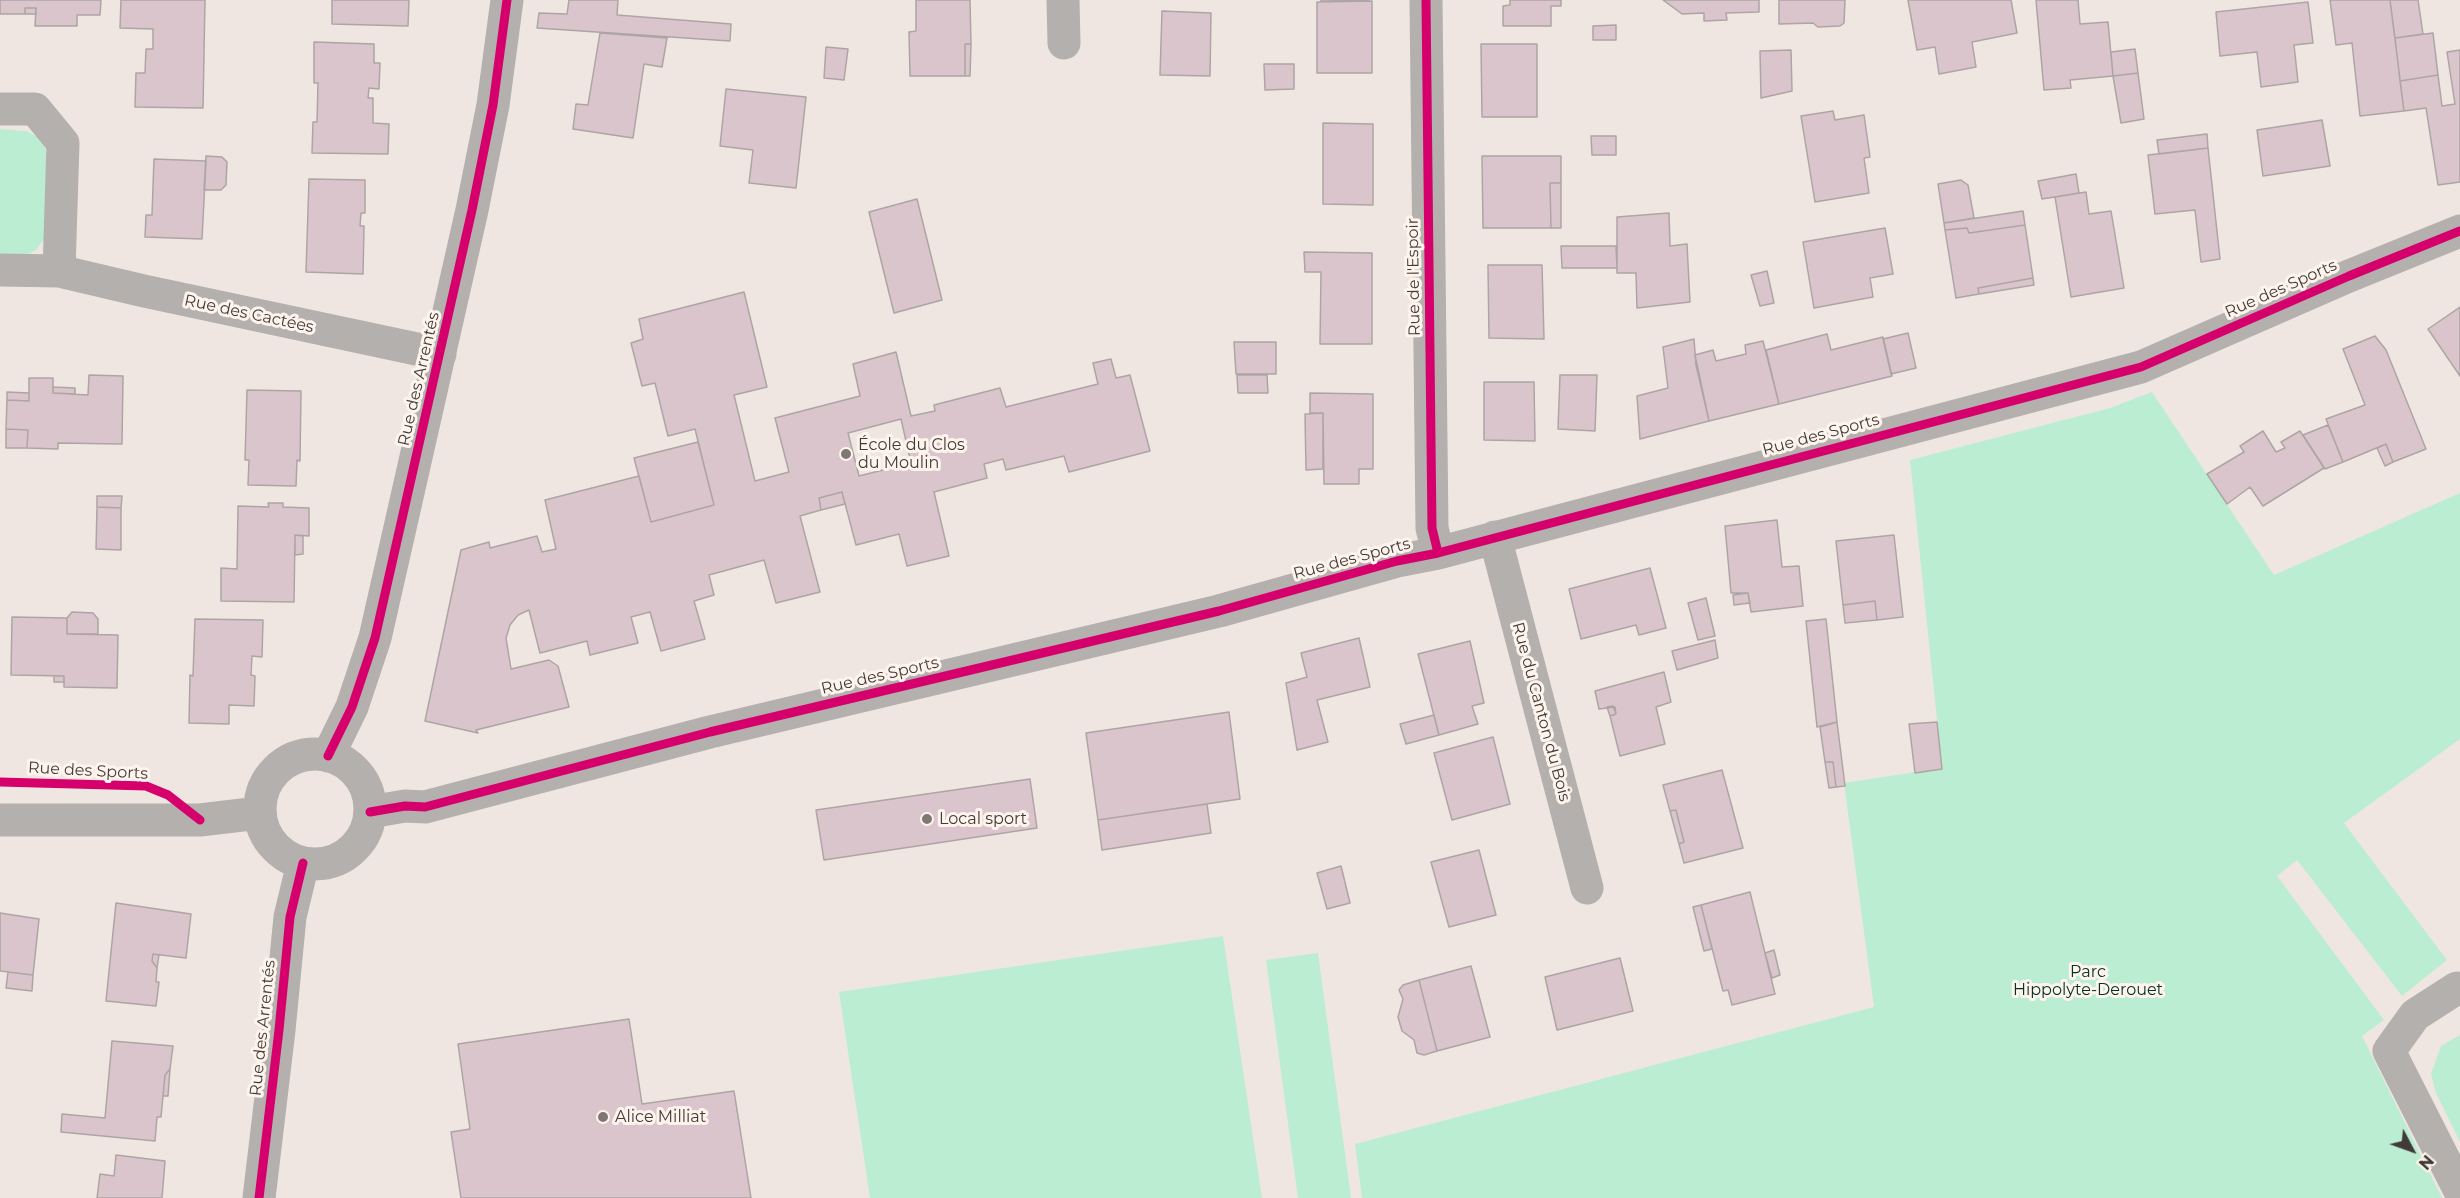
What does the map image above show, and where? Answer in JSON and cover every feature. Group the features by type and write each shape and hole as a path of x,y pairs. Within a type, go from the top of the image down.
{"street":[{"name":"Rue des Arrentés","path":"328,756 352,707 375,638 440,354 493,105 507,0"},
{"path":"1063,0 1064,43"},
{"name":"Rue de l'Espoir","path":"1426,0 1432,528 1438,553"},
{"path":"0,109 35,109 63,142 59,271"},
{"name":"Rue des Sports","path":"370,812 405,807 425,807 710,732 1207,613 1397,561 1438,553 2141,367 2349,276 2460,231"},
{"name":"Rue des Cactées","path":"0,270 59,271 440,354"},
{"name":"Rue du Canton du Bois","path":"1495,537 1587,888"},
{"path":"302,755 328,756 345,763 359,775 368,795 370,812 366,830 351,850 342,857 326,863 303,863 290,859 270,842 261,824 259,813 264,787 273,773 283,764 302,755"},
{"path":"0,820 200,820 259,813"},
{"name":"Rue des Arrentés","path":"259,1198 290,917 303,863"},
{"path":"2457,988 2415,1015 2389,1051 2460,1191"}],"green space":[{"path":"0,129 27,131 39,138 45,148 48,161 44,239 36,250 25,256 0,258"},
{"name":"Parc Hippolyte-Derouet","path":"2152,392 2274,575 2460,493 2460,739 2344,823 2447,960 2402,996 2297,860 2277,876 2384,1020 2362,1036 2442,1198 1362,1198 1355,1144 1874,1007 1844,783 1942,768 1910,460 2110,408"},
{"path":"1223,936 1262,1198 870,1198 839,992"},
{"path":"1318,953 1351,1198 1298,1198 1266,960"},
{"path":"2460,1035 2460,1142 2436,1093 2431,1074 2441,1046"}],"building":[{"path":"0,0 101,0 100,15 77,15 77,26 35,26 36,8 25,8 25,14 0,14"},
{"path":"121,0 205,0 203,108 135,107 136,73 145,73 146,49 153,49 153,29 120,28"},
{"path":"332,0 409,0 408,26 332,24"},
{"path":"569,0 618,0 617,15 731,24 730,41 537,28 539,13 567,14"},
{"path":"916,0 970,0 971,44 965,44 965,76 910,76 909,32 916,31"},
{"path":"1321,0 1368,0 1321,2"},
{"path":"1510,0 1561,0 1561,6 1551,6 1551,26 1503,26 1503,6 1510,5"},
{"path":"1663,0 1759,0 1759,12 1726,13 1727,20 1704,21 1704,13 1682,14"},
{"path":"1779,0 1845,0 1844,23 1840,26 1818,27 1813,23 1779,24"},
{"path":"1908,0 2011,0 2017,33 1972,42 1976,67 1939,74 1935,47 1917,50"},
{"path":"2036,0 2078,0 2080,24 2108,22 2113,76 2070,80 2071,88 2044,90"},
{"path":"2330,0 2390,0 2404,111 2360,116 2352,43 2336,45"},
{"path":"2390,0 2418,0 2423,34 2395,38"},
{"path":"1372,1 1372,73 1317,73 1317,2"},
{"path":"2308,2 2313,43 2294,45 2298,82 2261,87 2257,52 2220,56 2216,12"},
{"path":"25,8 36,8 36,14 25,14"},
{"path":"1162,11 1211,13 1210,76 1160,75"},
{"path":"1616,25 1616,40 1593,40 1593,26"},
{"path":"600,33 667,38 662,67 644,64 633,138 573,129 576,104 588,105"},
{"path":"2433,33 2438,75 2400,81 2395,38"},
{"path":"314,42 374,44 374,63 380,63 379,89 369,88 368,98 373,98 373,123 389,124 388,154 312,153 313,122 317,122 318,83 314,83"},
{"path":"965,44 971,44 970,76 965,76"},
{"path":"1481,44 1537,44 1537,117 1482,117"},
{"path":"826,47 848,49 844,80 824,78"},
{"path":"2135,49 2138,73 2113,76 2111,52"},
{"path":"1791,50 1792,91 1761,98 1760,51"},
{"path":"2460,50 2460,182 2438,185 2426,108 2404,111 2400,81 2438,75 2442,106 2455,104 2447,52"},
{"path":"1264,64 1294,64 1294,89 1265,90"},
{"path":"2138,73 2144,119 2121,123 2113,76"},
{"path":"726,89 806,97 796,188 749,183 753,150 720,146"},
{"path":"1833,111 1835,120 1864,115 1870,157 1864,158 1869,193 1815,202 1801,116"},
{"path":"2322,120 2330,166 2263,176 2257,130"},
{"path":"1323,123 1373,124 1373,205 1323,204"},
{"path":"2207,134 2208,148 2159,154 2157,140"},
{"path":"1591,136 1616,136 1616,155 1592,155"},
{"path":"2208,148 2220,259 2201,262 2195,210 2155,214 2148,155"},
{"path":"206,156 222,157 227,162 226,185 221,190 204,190"},
{"path":"1482,156 1561,156 1561,183 1550,183 1551,228 1483,228"},
{"path":"154,159 206,161 202,239 145,237 146,215 152,215"},
{"path":"2076,174 2079,193 2042,199 2038,181"},
{"path":"309,179 365,180 365,213 361,213 360,226 364,226 363,274 306,272"},
{"path":"1961,180 1968,185 1974,218 1944,223 1938,184"},
{"path":"1550,183 1561,183 1561,228 1551,228"},
{"path":"2086,192 2089,214 2111,211 2124,288 2071,297 2055,197"},
{"path":"917,199 942,300 894,313 869,212"},
{"path":"2023,211 2025,225 1969,233 1967,228 1945,230 1944,223"},
{"path":"1669,213 1670,246 1687,244 1690,302 1637,308 1636,273 1617,273 1617,217"},
{"path":"2025,225 2033,278 1978,288 1979,294 1956,298 1945,230 1967,228 1969,233"},
{"path":"1885,228 1893,274 1870,278 1873,297 1814,308 1803,242"},
{"path":"1561,246 1616,246 1617,268 1562,268"},
{"path":"1304,252 1372,253 1372,344 1320,344 1321,272 1305,272"},
{"path":"1488,265 1542,265 1544,339 1489,338"},
{"path":"1767,271 1774,303 1760,306 1751,275"},
{"path":"2033,278 2034,285 1979,294 1978,288"},
{"path":"744,292 767,387 734,395 755,481 789,472 775,418 860,396 853,364 896,352 911,416 935,411 934,405 1000,388 1006,407 1098,384 1093,363 1111,359 1116,378 1130,375 1150,451 1069,472 1064,456 1006,470 1003,459 984,464 987,478 934,492 949,556 907,566 899,534 856,545 842,492 819,498 821,510 800,516 820,592 776,603 764,560 709,575 714,595 694,601 705,639 661,651 650,612 631,617 638,643 590,655 587,641 540,653 529,610 518,615 510,625 506,638 511,669 549,660 558,666 569,707 476,730 478,733 425,721 461,550 489,542 490,548 537,536 542,552 556,549 545,500 639,476 651,522 714,505 695,429 668,436 655,383 642,386 631,343 643,339 639,319","holes":["901,419 911,463 859,476 848,433"]},
{"path":"2460,307 2460,376 2428,329"},
{"path":"1908,333 1916,368 1891,374 1883,339"},
{"path":"1827,334 1831,350 1883,337 1892,376 1779,404 1766,350"},
{"path":"2375,336 2386,350 2426,449 2393,462 2386,444 2343,462 2326,419 2365,405 2343,349"},
{"path":"1694,339 1696,365 1709,421 1640,439 1637,396 1668,388 1663,347"},
{"path":"1763,341 1779,404 1709,421 1695,355 1713,350 1716,361 1746,354 1745,345"},
{"path":"1234,342 1276,342 1276,374 1236,374"},
{"path":"89,375 123,376 122,444 58,443 58,449 27,448 28,430 6,429 7,400 29,401 29,378 53,378 53,393 88,395"},
{"path":"1237,375 1267,375 1268,393 1238,393"},
{"path":"1560,375 1597,375 1595,431 1558,429"},
{"path":"1484,382 1534,382 1535,441 1484,440"},
{"path":"53,387 75,388 75,394 53,393"},
{"path":"247,390 301,391 300,461 297,460 296,486 248,485 249,460 245,460"},
{"path":"7,392 29,393 29,401 7,400"},
{"path":"1310,393 1373,394 1373,469 1359,469 1359,484 1324,484 1323,413 1310,413"},
{"path":"1323,413 1323,469 1306,470 1305,414"},
{"path":"2328,425 2343,462 2325,469 2303,435"},
{"path":"6,429 28,430 27,448 6,448"},
{"path":"2263,431 2276,452 2285,448 2281,442 2300,431 2324,468 2263,506 2250,487 2227,504 2207,474 2244,452 2240,446"},
{"path":"698,442 714,505 651,522 634,458"},
{"path":"2386,444 2393,462 2385,466 2377,448"},
{"path":"842,492 845,504 821,510 819,498"},
{"path":"97,496 122,496 121,508 97,507"},
{"path":"268,503 283,503 283,507 309,508 309,536 295,535 294,602 221,601 221,568 237,569 238,506 269,507"},
{"path":"97,507 121,508 121,550 96,549"},
{"path":"1777,520 1782,567 1799,566 1803,606 1751,612 1748,593 1731,593 1725,526"},
{"path":"295,535 303,536 303,554 295,555"},
{"path":"1894,535 1903,617 1877,620 1875,601 1843,605 1836,541"},
{"path":"1650,568 1666,628 1639,635 1636,625 1581,639 1569,589"},
{"path":"1748,593 1750,603 1734,605 1733,595"},
{"path":"1706,598 1715,636 1698,640 1688,603"},
{"path":"1875,601 1877,620 1845,623 1843,605"},
{"path":"72,612 93,613 98,619 98,634 67,634 67,618"},
{"path":"12,617 67,618 67,634 118,635 117,688 64,687 64,676 11,675"},
{"path":"195,619 263,620 262,657 252,656 251,675 255,676 254,706 229,705 229,724 189,723"},
{"path":"1826,619 1837,722 1817,727 1806,621"},
{"path":"1359,638 1370,687 1317,700 1328,742 1297,750 1286,683 1307,677 1301,653"},
{"path":"1715,640 1718,658 1677,670 1672,651"},
{"path":"1470,641 1484,703 1472,706 1478,724 1439,735 1418,654"},
{"path":"1664,672 1671,702 1656,707 1665,744 1620,756 1610,716 1616,714 1615,707 1599,709 1595,691"},
{"path":"54,676 64,676 64,682 54,682"},
{"path":"1613,706 1616,714 1610,716 1607,707"},
{"path":"1229,712 1240,799 1098,820 1086,733"},
{"path":"1434,715 1439,735 1406,744 1400,724"},
{"path":"1837,722 1845,786 1836,787 1833,762 1825,762 1820,727"},
{"path":"1937,722 1942,769 1915,773 1909,724"},
{"path":"1493,737 1510,804 1452,820 1434,753"},
{"path":"1825,762 1833,762 1836,787 1829,788"},
{"path":"1722,770 1743,848 1684,863 1679,844 1684,842 1676,810 1670,811 1663,785"},
{"name":"Local sport","path":"1030,779 1037,828 824,860 816,810"},
{"path":"1207,804 1211,833 1102,850 1098,820"},
{"path":"1676,810 1684,842 1679,844 1670,811"},
{"path":"1479,850 1496,915 1449,927 1431,862"},
{"path":"1341,866 1350,903 1327,909 1317,873"},
{"path":"1750,892 1775,994 1732,1005 1728,990 1723,991 1701,905"},
{"path":"116,903 191,914 186,958 153,954 152,961 157,968 156,982 159,982 156,1006 106,1001"},
{"path":"1701,905 1712,949 1704,951 1693,907"},
{"path":"0,913 39,919 33,975 0,971"},
{"path":"1774,950 1780,975 1772,978 1765,953"},
{"path":"153,954 159,955 157,968 152,961"},
{"path":"1620,958 1633,1011 1557,1030 1545,977"},
{"path":"1471,966 1490,1037 1437,1051 1419,980"},
{"path":"8,972 33,975 32,991 6,988"},
{"path":"1419,980 1437,1051 1424,1055 1417,1053 1414,1040 1402,1031 1398,1017 1403,999 1399,990 1403,985"},
{"name":"Alice Milliat","path":"629,1019 642,1104 734,1091 751,1198 461,1198 451,1132 470,1129 458,1044"},
{"path":"112,1041 173,1046 170,1069 165,1075 161,1117 157,1117 155,1141 61,1132 62,1114 105,1118"},
{"path":"170,1069 168,1096 163,1096 165,1075"},
{"path":"116,1155 165,1161 162,1198 97,1198 100,1174 114,1176"}],"cycle path":[{"path":"328,756 352,707 375,638 472,210 493,105 507,0"},
{"path":"1426,0 1432,528 1438,553"},
{"path":"370,812 405,806 425,807 710,732 1219,611 1397,561 1438,553 2141,367 2349,276 2460,231"},
{"path":"0,782 146,786 168,795 200,820"},
{"path":"259,1198 290,917 303,863"}],"place":[{"name":"École du Clos du Moulin","path":"846,454"},
{"name":"Local sport","path":"927,819"},
{"name":"Alice Milliat","path":"603,1117"}]}
